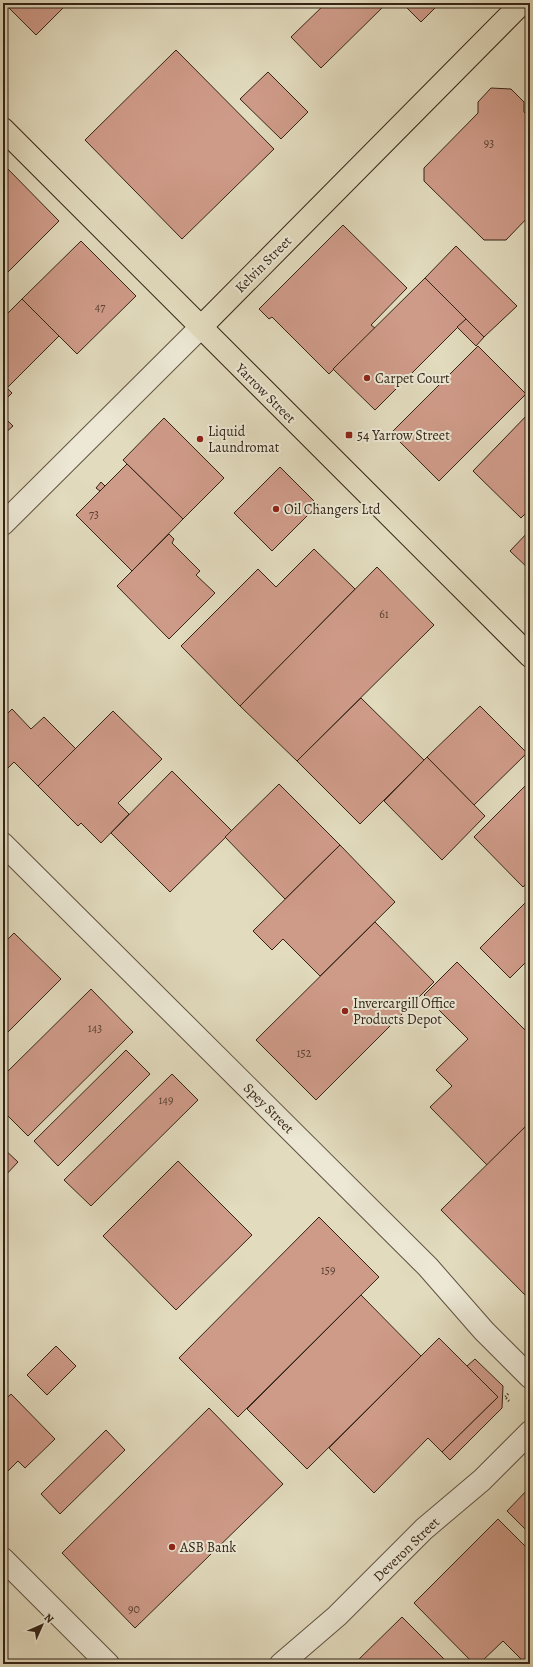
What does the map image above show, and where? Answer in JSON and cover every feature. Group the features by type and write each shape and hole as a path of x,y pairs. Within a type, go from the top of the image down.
{"main road":[{"name":"Kelvin Street","path":"201,327 522,3"},
{"name":"Yarrow Street","path":"3,130 530,656"}],"street":[{"name":"Kelvin Street","path":"3,524 201,327"},
{"name":"Spey Street","path":"3,844 422,1261 484,1331 530,1377"},
{"name":"Deveron Street","path":"281,1664 337,1616 424,1529 482,1480 530,1432"},
{"path":"3,1558 108,1664"}],"path":[{"path":"509,1393 505,1397 509,1401"}],"building":[{"path":"4,3 68,3 36,35"},
{"path":"326,3 387,3 321,68 291,37"},
{"path":"402,3 440,3 421,22"},
{"path":"176,50 274,149 182,239 85,140"},
{"path":"268,72 308,112 281,139 240,99"},
{"path":"491,88 511,89 524,102 524,112 530,118 530,215 506,240 484,240 424,181 424,168 478,113 478,102"},
{"path":"3,164 59,221 3,277"},
{"path":"343,225 407,288 371,325 375,328 329,374 272,317 269,319 259,309"},
{"path":"81,241 136,296 77,354 22,299"},
{"path":"456,246 517,306 484,337 425,278"},
{"path":"425,278 466,319 375,410 333,369"},
{"path":"22,299 59,336 7,388 3,384 3,318"},
{"path":"466,319 484,337 476,346 457,327"},
{"path":"478,346 526,394 439,481 391,433"},
{"path":"3,384 12,393 3,402"},
{"path":"530,412 530,509 521,518 473,471"},
{"path":"3,416 13,426 3,435"},
{"path":"164,418 224,478 183,519 123,460"},
{"path":"127,464 183,519 132,571 76,515"},
{"name":"Oil Changers Ltd","path":"280,467 318,505 272,551 234,513"},
{"path":"101,482 105,486 100,491 96,488"},
{"path":"530,530 530,570 510,551"},
{"path":"169,534 174,539 172,543 200,571 196,575 215,593 169,639 117,586"},
{"path":"314,549 355,589 240,706 181,646 258,569 276,587"},
{"path":"377,567 434,625 297,761 240,706"},
{"path":"361,698 424,760 360,824 297,761"},
{"path":"480,706 527,753 474,805 427,757"},
{"path":"12,709 31,729 44,717 76,749 38,786 14,762 3,773 3,718"},
{"path":"113,711 162,759 118,803 129,814 101,843 81,823 78,826 38,786"},
{"path":"427,757 485,816 442,860 384,801"},
{"path":"172,771 232,831 170,892 111,833"},
{"path":"530,781 530,880 523,887 474,837"},
{"path":"279,784 340,845 285,899 225,837"},
{"path":"340,845 395,902 320,976 283,939 272,950 253,931"},
{"path":"530,898 530,958 510,978 480,948"},
{"name":"Invercargill Office Products Depot","path":"375,922 434,982 316,1100 256,1040"},
{"path":"14,933 61,979 3,1037 3,944"},
{"path":"457,962 530,1035 530,1122 487,1165 430,1107 452,1086 436,1070 468,1039 424,995"},
{"path":"91,989 133,1032 28,1136 3,1111 3,1076"},
{"path":"126,1050 150,1074 58,1166 34,1141"},
{"path":"172,1074 198,1100 91,1206 64,1180"},
{"path":"530,1122 530,1300 441,1210"},
{"path":"3,1148 18,1162 3,1178"},
{"path":"178,1161 252,1235 176,1310 103,1236"},
{"path":"319,1217 379,1277 238,1417 179,1358"},
{"path":"361,1295 421,1356 307,1469 247,1409"},
{"path":"439,1338 498,1397 442,1452 428,1438 374,1493 329,1448"},
{"path":"56,1346 76,1366 47,1395 27,1375"},
{"path":"475,1359 503,1386 502,1408 450,1460 442,1452 498,1397 467,1366"},
{"path":"11,1394 55,1439 25,1468 18,1461 3,1476 3,1402"},
{"path":"209,1408 283,1484 135,1628 62,1553"},
{"path":"106,1430 125,1450 60,1514 41,1494"},
{"path":"530,1487 530,1534 507,1511"},
{"path":"498,1519 530,1551 530,1664 526,1664 503,1641 479,1664 474,1664 414,1603"},
{"path":"402,1617 449,1664 354,1664"}],"place":[{"name":"Carpet Court","path":"367,378"},
{"name":"54 Yarrow Street","path":"349,435"},
{"name":"Liquid Laundromat","path":"200,439"},
{"name":"Oil Changers Ltd","path":"276,509"},
{"name":"Invercargill Office Products Depot","path":"345,1011"},
{"name":"ASB Bank","path":"172,1547"}]}
